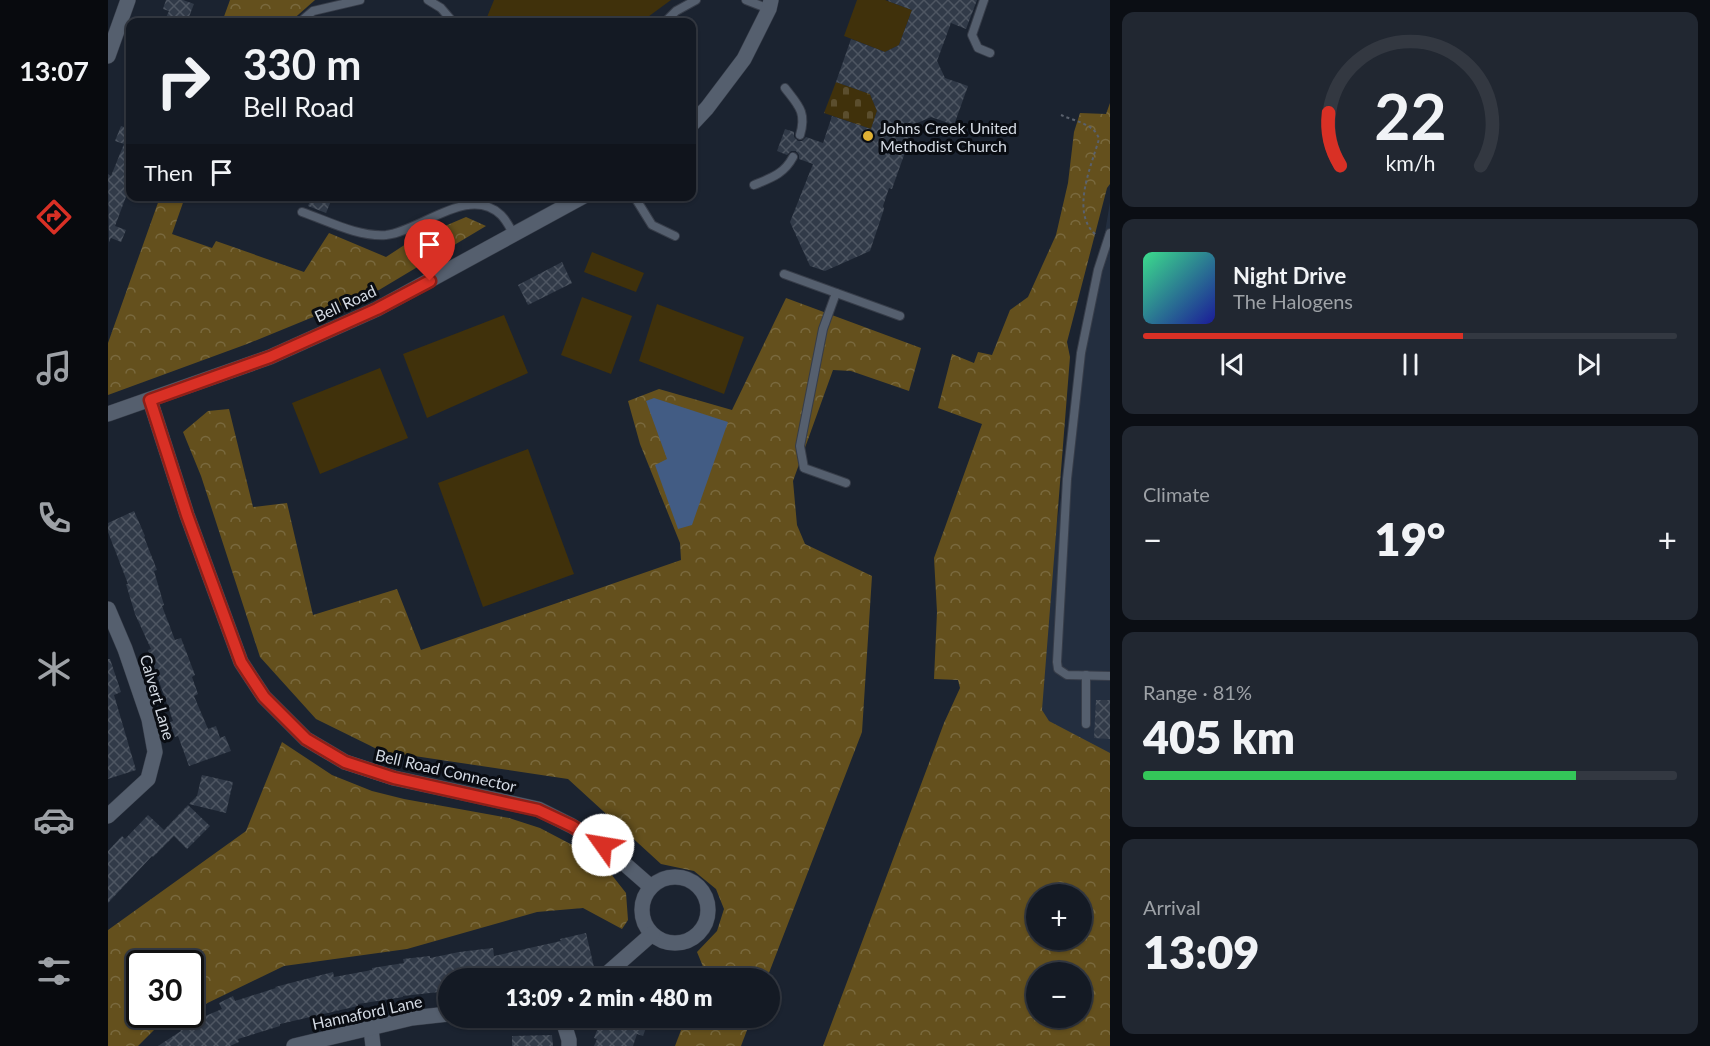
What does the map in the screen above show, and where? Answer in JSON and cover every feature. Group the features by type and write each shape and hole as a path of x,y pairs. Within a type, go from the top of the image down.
{"street":[{"path":"108,56 128,0"},
{"path":"696,120 714,100 744,59 770,4"},
{"name":"Bell Road","path":"108,414 270,357 377,309 575,201"},
{"name":"Bell Road Connector","path":"150,400 187,515 241,662 264,697 306,739 345,762 394,778 538,810 572,826 603,845 651,887"},
{"name":"Calvert Lane","path":"108,609 125,649 148,719 155,752 148,779 108,816"},
{"path":"676,876 691,880 699,886 705,894 709,912 702,930 687,941 678,943 660,940 652,934 647,928 642,913 644,897 651,887 660,880 676,876"},
{"path":"613,968 652,934"},
{"name":"Hannaford Lane","path":"294,1046 412,1018 438,1015"},
{"path":"565,1028 569,1046"},
{"path":"371,1029 373,1046"}],"lane":[{"path":"305,18 313,11 360,0"},
{"path":"428,0 441,8 450,18"},
{"path":"669,18 676,11 696,0"},
{"path":"746,0 770,4"},
{"path":"984,0 972,35 978,48 990,53"},
{"path":"785,88 802,110 803,125 800,135"},
{"path":"754,185 775,176 787,167 793,157"},
{"path":"637,201 652,225 675,236"},
{"path":"302,212 363,233 381,235 399,232 462,206 480,205 495,210 501,215 514,235"},
{"path":"1110,233 1098,270 1081,353 1067,479 1057,652 1058,669 1062,673 1110,676"},
{"path":"784,274 900,316"},
{"path":"836,293 823,329 800,446 804,468 846,483"},
{"path":"1086,675 1086,724"}],"path":[{"path":"1060,115 1093,128 1097,132 1099,140 1082,196 1084,214 1092,232 1106,244"}],"shaded area":[{"path":"1110,202 1110,1046 991,1046 1033,667"}],"green space":[{"path":"230,0 315,0 295,18 223,18"},
{"path":"494,0 671,0 646,18 487,18"},
{"path":"857,0 885,0 912,10 899,45 885,52 844,36"},
{"path":"836,82 870,94 877,111 871,129 824,113"},
{"path":"1110,103 1110,184 1107,188 1067,342 1070,357 1042,710 1049,721 1110,753 1110,1046 823,1046 944,723 960,688 958,680 934,679 937,612 934,558 982,424 938,408 952,354 974,363 978,352 992,355 1010,310 1028,297 1056,235 1068,183 1074,132 1080,113 1106,114"},
{"path":"159,201 184,201 172,234 212,248 216,241 304,272 329,233 386,257 412,240 466,217 486,226 379,290 247,344 108,395 108,343"},
{"path":"592,252 644,273 636,292 584,272"},
{"path":"582,297 632,316 611,374 561,355"},
{"path":"786,298 921,348 909,391 851,371 833,370 793,481 797,525 805,544 872,576 862,732 771,968 704,968 697,952 717,931 724,909 716,889 694,871 661,864 568,779 381,751 316,719 260,657 201,476 183,432 208,411 229,409 253,507 287,503 313,615 397,589 421,650 681,560 680,543 640,444 628,401 659,389 732,410"},
{"path":"657,304 744,337 724,394 639,361"},
{"path":"504,315 528,373 427,418 403,354"},
{"path":"380,368 408,438 320,474 292,403"},
{"path":"528,449 574,574 483,607 438,483"},
{"path":"282,742 332,775 372,791 509,818 540,828 580,849 611,874 626,893 628,920 622,929 583,908 537,912 407,949 284,966 204,1005 204,950 126,950 126,1028 156,1028 138,1046 108,1046 108,930 246,831"},
{"path":"682,1028 748,1028 741,1046 675,1046"}],"water":[{"path":"654,398 728,422 692,525 678,529 655,465 667,459 646,401"}],"building":[{"path":"166,0 183,0 194,4 189,18 166,18 169,11 163,9"},
{"name":"Johns Creek United Methodist Church","path":"889,0 977,0 966,29 951,23 937,61 945,78 968,86 954,125 931,117 915,124 892,189 889,188 870,251 825,271 810,266 790,222 813,164 799,159 796,151 791,151 787,155 777,151 785,129 794,132 794,137 798,141 806,137 823,143 832,116 871,129 877,111 870,94 836,82 851,39 885,52 899,45 912,10"},
{"path":"121,126 126,128 126,197 115,226 126,230 121,242 111,238 109,242 108,174 111,176 124,144 115,141"},
{"path":"310,201 331,201 326,213 308,206"},
{"path":"562,262 572,283 528,305 518,285"},
{"path":"134,511 157,570 154,571 164,605 162,606 175,640 181,638 195,675 192,677 198,694 194,696 208,729 216,726 220,738 225,736 231,751 189,766 178,736 175,737 170,722 173,721 148,650 151,649 135,614 126,584 128,584 108,532 108,523"},
{"path":"108,659 110,659 121,692 114,695 136,770 108,779"},
{"path":"1096,700 1110,700 1110,739 1094,738"},
{"path":"202,775 233,782 226,813 189,804 197,796"},
{"path":"188,805 210,826 187,849 174,836 108,903 108,851 122,836 125,839 148,815 164,830"},
{"path":"586,933 594,967 438,968 438,992 358,1004 358,1006 280,1024 280,1026 238,1039 239,1042 230,1046 158,1046 181,1031 179,1028 204,1028 204,1017 222,1009 219,1003 233,996 235,1001 275,987 333,972 334,977 372,970 372,968 404,963 403,959 430,956 430,958 493,948 494,956 561,941 560,939"},
{"path":"598,1028 646,1028 643,1036 637,1034 633,1046 594,1046 597,1039 594,1038"},
{"path":"552,1035 553,1046 512,1046 512,1036"}],"place":[{"name":"Johns Creek United Methodist Church","path":"868,136"}],"route":[{"path":"430,281 377,309 270,357 150,400 187,515 241,662 264,697 306,739 345,762 394,778 538,810 572,826 603,845"}]}
